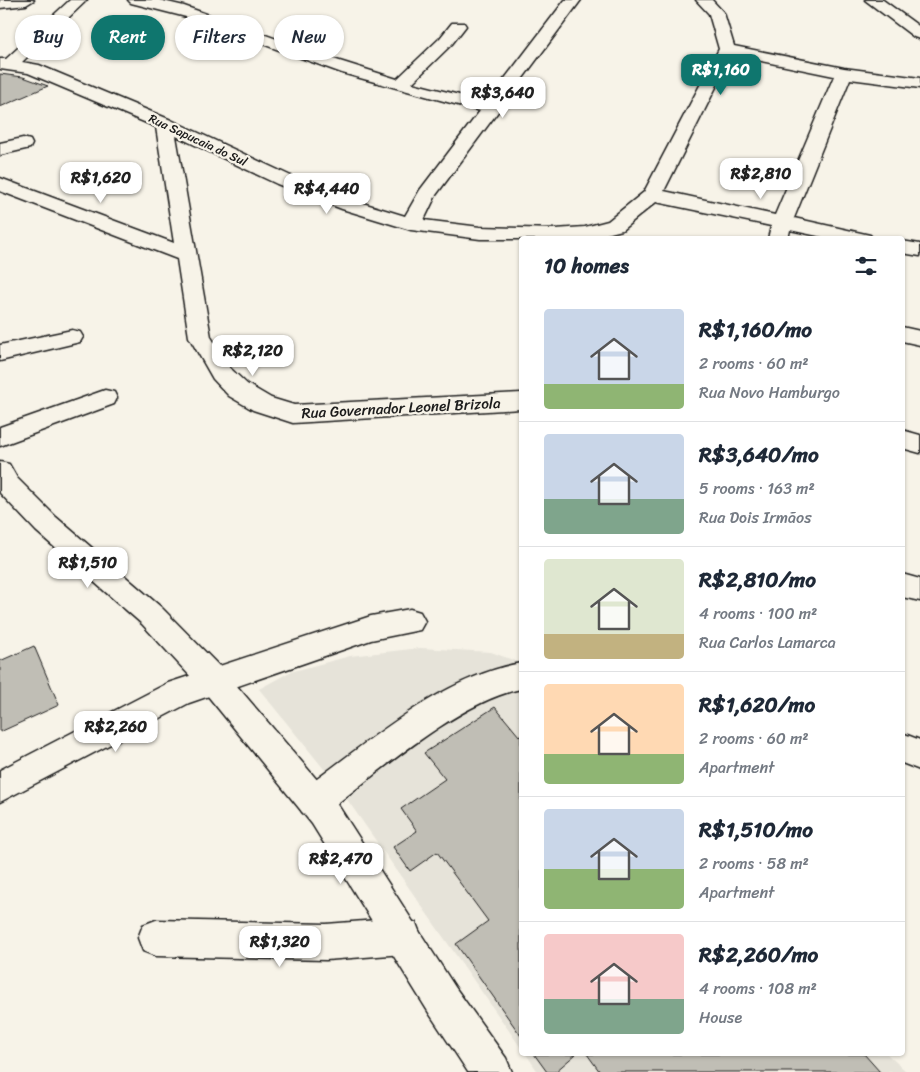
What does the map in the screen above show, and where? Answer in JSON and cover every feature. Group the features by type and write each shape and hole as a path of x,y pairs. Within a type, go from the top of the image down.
{"street":[{"path":"0,3 26,0"},
{"path":"5,64 79,0"},
{"path":"136,0 189,5 301,54 442,97 491,108"},
{"path":"410,224 427,194 573,0"},
{"path":"704,0 716,13 727,49 652,195 780,230 835,236"},
{"path":"873,0 920,34"},
{"path":"401,84 446,41 458,26"},
{"path":"727,49 844,73 918,81"},
{"name":"Rua Sapucaia do Sul","path":"5,64 34,69 165,124 284,180 410,224 480,233 555,235 585,233 615,226 652,195"},
{"path":"780,230 844,73"},
{"name":"Rua Governador Leonel Brizola","path":"165,124 200,336 222,373 238,390 262,404 293,414 519,402"},
{"path":"0,149 23,144"},
{"path":"0,184 188,256"},
{"path":"905,248 920,250"},
{"path":"905,335 920,338"},
{"path":"0,352 72,337"},
{"path":"0,437 105,398"},
{"path":"905,440 920,444"},
{"path":"0,471 8,485 46,524 152,616 214,680 314,801 403,936 442,1000 492,1072"},
{"path":"905,586 920,590"},
{"path":"0,787 179,693 371,628 410,621"},
{"path":"314,801 450,703 509,676 519,676"},
{"path":"905,748 920,755"},
{"path":"156,938 326,942 403,936"}],"shaded area":[{"path":"420,648 491,652 519,662 519,1045 337,785 259,689 290,672 350,656"},
{"path":"527,1056 889,1056 907,1072 538,1072"}],"building":[{"path":"0,74 23,77 48,86 0,107"},
{"path":"34,646 59,705 0,732 0,661"},
{"path":"495,707 519,736 519,1033 456,944 488,921 437,852 410,871 393,847 417,831 401,809 445,779 424,753"},
{"path":"535,1056 574,1056 555,1072 547,1072"},
{"path":"588,1056 866,1056 880,1072 600,1072"}]}
